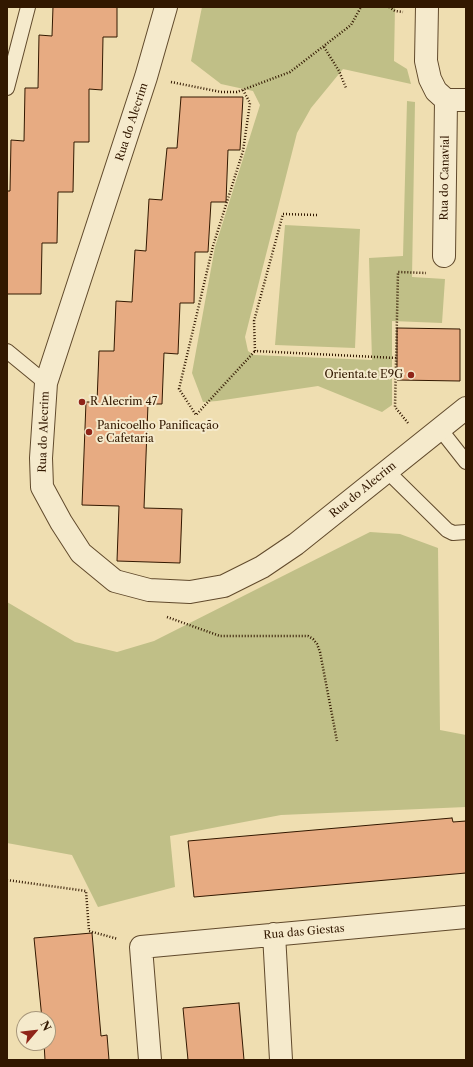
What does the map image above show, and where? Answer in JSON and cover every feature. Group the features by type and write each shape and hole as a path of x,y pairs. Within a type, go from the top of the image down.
{"street":[{"name":"Rua do Alecrim","path":"166,7 146,77 46,383 41,458 42,487 61,522 81,553 115,581 149,590 190,592 224,586 262,567 296,544 466,408"},
{"name":"Rua do Canavial","path":"427,7 426,61 430,79 436,91 456,100 444,256"},
{"name":"Rua das Giestas","path":"141,947 466,917"},
{"path":"274,934 281,1060"},
{"path":"141,947 150,1060"}],"lane":[{"path":"7,88 28,7"},
{"path":"7,351 46,383"},
{"path":"440,429 466,462"},
{"path":"387,471 447,530 453,533 466,532"}],"path":[{"path":"146,77 221,92 237,92 290,72 351,25 361,7"},
{"path":"324,47 339,71 346,88"},
{"path":"243,90 250,103 243,151 213,246 180,389 196,415 255,351 254,321 283,214 316,215"},
{"path":"396,407 398,272 444,274 444,256"},
{"path":"255,351 396,358"},
{"path":"149,590 156,610 161,615 220,636 308,636 313,639 320,652 337,741"},
{"path":"7,880 86,891 89,931 141,947"}],"shaded area":[{"path":"202,7 395,7 394,61 407,69 411,84 343,69 311,108 297,133 245,337 248,351 254,355 372,360 369,258 403,256 407,101 415,102 412,277 445,279 442,323 392,321 392,405 382,412 318,386 203,402 192,373 215,247 260,105 253,91 221,84 191,61"},
{"path":"285,225 360,229 355,348 275,345"},
{"path":"370,532 400,534 438,548 440,730 466,735 466,807 281,815 170,836 175,887 98,907 72,855 7,843 7,602 75,642 117,652 154,641"}],"building":[{"path":"53,7 117,7 117,37 103,37 102,90 89,89 89,142 74,142 73,192 58,192 57,243 42,243 41,294 7,294 7,191 10,191 11,140 24,141 25,88 38,88 39,35 52,36"},
{"path":"181,97 243,97 240,150 228,150 226,202 211,202 208,252 195,252 194,303 180,303 178,354 164,353 162,404 148,404 144,508 182,509 180,563 117,561 119,506 82,505 86,402 97,402 99,351 114,351 116,301 132,302 135,250 146,251 149,199 162,200 167,148 177,148"},
{"path":"397,328 460,329 460,381 397,380"},
{"path":"452,818 453,822 466,821 466,873 194,897 188,841"},
{"path":"92,933 101,1036 107,1035 109,1060 45,1060 44,1051 56,1051 56,1011 41,1011 34,938"},
{"path":"239,1003 244,1060 188,1060 183,1008"}],"place":[{"name":"Orienta.te E9G","path":"411,375"},
{"name":"R Alecrim 47","path":"82,402"},
{"name":"Panicoelho Panificação e Cafetaria","path":"89,432"}]}
